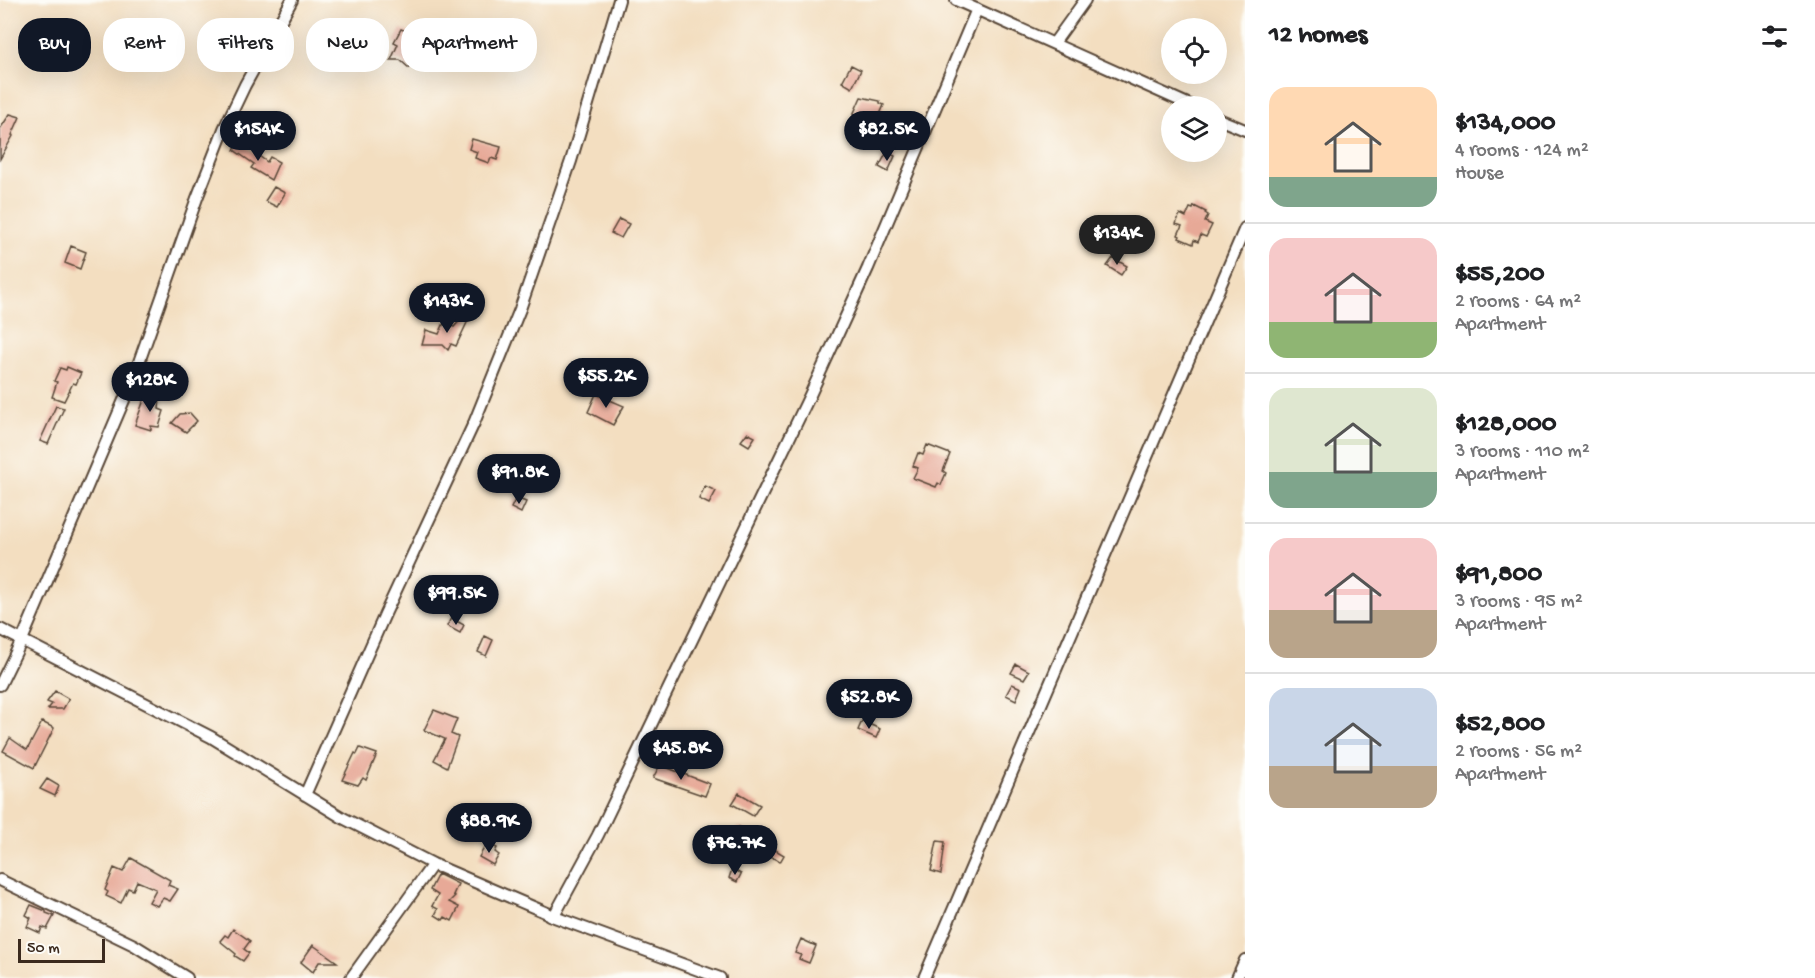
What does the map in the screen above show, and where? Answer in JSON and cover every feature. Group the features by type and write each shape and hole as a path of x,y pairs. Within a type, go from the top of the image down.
{"street":[{"path":"0,685 22,640 134,379 197,198 224,129 245,85 292,0"},
{"path":"305,795 385,614 474,423 520,309 564,182 619,0"},
{"path":"956,0 1170,96"},
{"path":"1054,43 1085,0"},
{"path":"554,916 598,835 810,395 868,268 977,9"},
{"path":"1227,123 1245,130"},
{"path":"924,978 1245,228"},
{"path":"0,629 212,737 343,818 433,864 502,896 720,978"},
{"path":"352,978 433,864"},
{"path":"0,880 134,945 187,978"},
{"path":"1237,978 1245,960"}],"building":[{"path":"401,29 401,61 391,60 398,44 394,42"},
{"path":"851,65 861,70 852,88 842,82"},
{"path":"861,97 880,101 884,105 875,126 853,115"},
{"path":"10,114 20,117 13,136 0,159 0,129"},
{"path":"866,133 882,138 875,149 862,142"},
{"path":"472,139 501,147 497,160 491,158 489,163 475,158 477,152 469,149"},
{"path":"240,142 267,162 270,157 279,162 271,180 251,168 254,164 234,150"},
{"path":"887,152 895,156 888,172 879,167"},
{"path":"274,187 285,193 277,207 265,201"},
{"path":"1194,206 1206,212 1208,215 1205,222 1212,225 1206,237 1201,235 1198,242 1194,240 1193,244 1179,238 1182,226 1176,224 1180,214 1186,217 1190,208 1193,209"},
{"path":"619,219 629,224 621,238 611,233"},
{"path":"71,246 86,252 80,269 65,263"},
{"path":"1113,258 1127,266 1121,275 1107,266"},
{"path":"471,308 473,310 456,346 451,344 448,350 443,345 422,345 426,330 439,334 444,323 454,327"},
{"path":"67,367 81,373 64,401 52,397 57,382 54,381 60,368 66,370"},
{"path":"146,394 160,399 159,409 164,411 159,427 151,426 151,430 135,425"},
{"path":"596,394 624,406 613,425 588,412"},
{"path":"56,406 64,408 48,444 40,441"},
{"path":"190,413 197,421 186,432 172,423 180,414"},
{"path":"747,433 755,437 749,446 741,441"},
{"path":"927,445 950,454 943,471 946,473 941,485 938,483 936,487 913,478 918,468 913,466 918,453 923,455"},
{"path":"705,486 716,491 709,504 699,499"},
{"path":"516,498 526,502 521,513 511,508"},
{"path":"451,618 464,625 460,633 447,626"},
{"path":"485,636 493,640 486,656 478,652"},
{"path":"1016,664 1029,671 1024,679 1011,673"},
{"path":"1012,684 1021,688 1016,700 1006,695"},
{"path":"55,691 69,699 63,709 48,709 52,704 47,702"},
{"path":"434,710 457,719 451,734 458,737 447,767 434,760 445,739 424,730"},
{"path":"862,721 880,729 876,738 858,730"},
{"path":"42,722 54,728 34,768 3,751 10,738 27,750"},
{"path":"360,748 377,754 366,780 363,778 358,785 342,780 355,753 357,754"},
{"path":"660,765 710,784 705,796 653,778"},
{"path":"47,779 59,786 55,796 40,789"},
{"path":"739,793 760,805 753,816 732,804"},
{"path":"739,827 747,831 736,844 729,838"},
{"path":"937,841 945,842 941,874 931,871"},
{"path":"762,842 784,855 780,862 756,848"},
{"path":"487,843 497,848 495,852 499,855 493,865 479,857"},
{"path":"131,858 170,880 168,885 178,889 170,901 163,898 157,906 149,902 156,889 137,881 133,890 128,888 121,903 106,896 108,892 105,890 114,868 123,872"},
{"path":"732,869 741,874 737,882 729,878"},
{"path":"438,874 458,884 453,895 455,896 449,902 459,907 452,921 445,917 443,920 435,915 438,909 432,906 438,895 430,890"},
{"path":"31,905 54,916 47,929 42,927 40,933 27,927 31,918 26,915"},
{"path":"233,929 250,941 244,949 249,953 243,961 220,941 225,935 228,937"},
{"path":"801,939 816,946 809,963 799,959 801,955 795,953"},
{"path":"313,945 337,962 319,962 313,972 301,962"}]}
